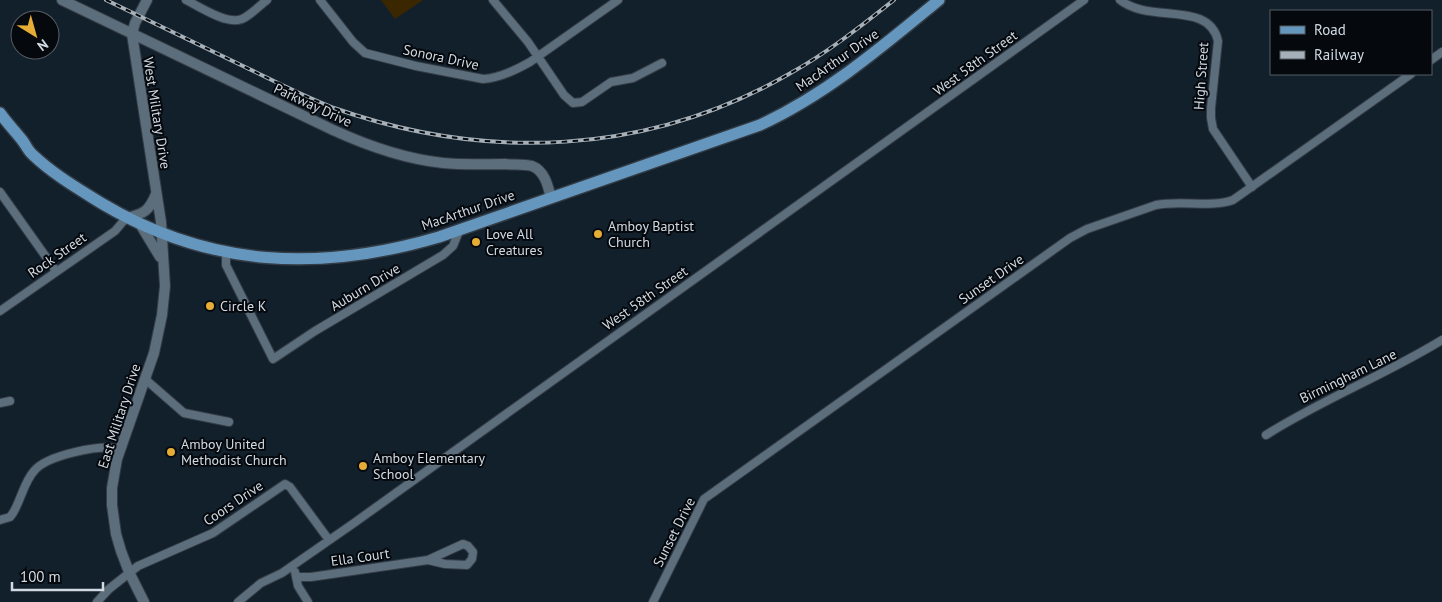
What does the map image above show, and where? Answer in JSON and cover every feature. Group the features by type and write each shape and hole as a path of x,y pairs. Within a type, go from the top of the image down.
{"main road":[{"name":"MacArthur Drive","path":"0,113 31,153 72,186 126,218 161,234 226,253 281,259 339,258 395,249 460,229 760,125 784,114 856,66 939,0"}],"street":[{"name":"Parkway Drive","path":"62,0 327,128 363,143 390,152 444,163 519,165 537,169 544,177 551,198"},
{"name":"West Military Drive","path":"147,0 135,23 132,34 161,234"},
{"path":"186,0 225,19 234,20 244,18 267,0"},
{"name":"Sonora Drive","path":"320,0 358,48 371,55 483,79 516,70 538,57 618,0"},
{"path":"493,0 538,57 564,95 573,103 582,102 611,82 633,78 662,62"},
{"name":"West 58th Street","path":"238,602 261,583 294,565 1084,0"},
{"name":"High Street","path":"1120,0 1129,6 1142,10 1192,12 1205,18 1210,23 1218,41 1211,108 1213,129 1252,187"},
{"path":"134,57 149,42"},
{"name":"Sunset Drive","path":"653,602 704,499 1070,238 1087,229 1156,205 1167,203 1227,202 1234,200 1410,75"},
{"path":"0,194 56,271"},
{"path":"126,218 145,212 152,205 156,194"},
{"name":"Rock Street","path":"0,311 115,231 126,218"},
{"path":"140,224 163,262"},
{"name":"Auburn Drive","path":"226,253 226,265 273,359 443,255 453,246 460,229"},
{"name":"East Military Drive","path":"144,602 129,572 116,534 112,488 120,450 154,352 162,316 165,286 161,234"},
{"name":"Birmingham Lane","path":"1266,435 1310,409 1412,359 1442,340"},
{"path":"145,379 184,413 229,422"},
{"path":"0,403 10,401"},
{"path":"0,520 10,517 14,513 34,471 42,464 50,460 105,447 120,450"},
{"name":"Coors Drive","path":"129,572 138,566 212,533 285,484 290,487 329,540"},
{"name":"Ella Court","path":"296,577 311,577 428,560 463,544 470,547 473,552 472,559 465,566 428,560"},
{"path":"294,565 298,586 308,602"},
{"path":"97,602 129,572"}],"shaded area":[{"path":"381,0 423,0 395,19"}],"railway":[{"path":"106,0 334,108 392,125 450,137 508,142 566,142 623,135 680,121 735,101 789,74 817,57 856,30 894,0"}],"place":[{"name":"Amboy Baptist Church","path":"598,234"},
{"name":"Love All Creatures","path":"476,242"},
{"name":"Circle K","path":"210,306"},
{"name":"Amboy United Methodist Church","path":"171,452"},
{"name":"Amboy Elementary School","path":"363,466"}]}
